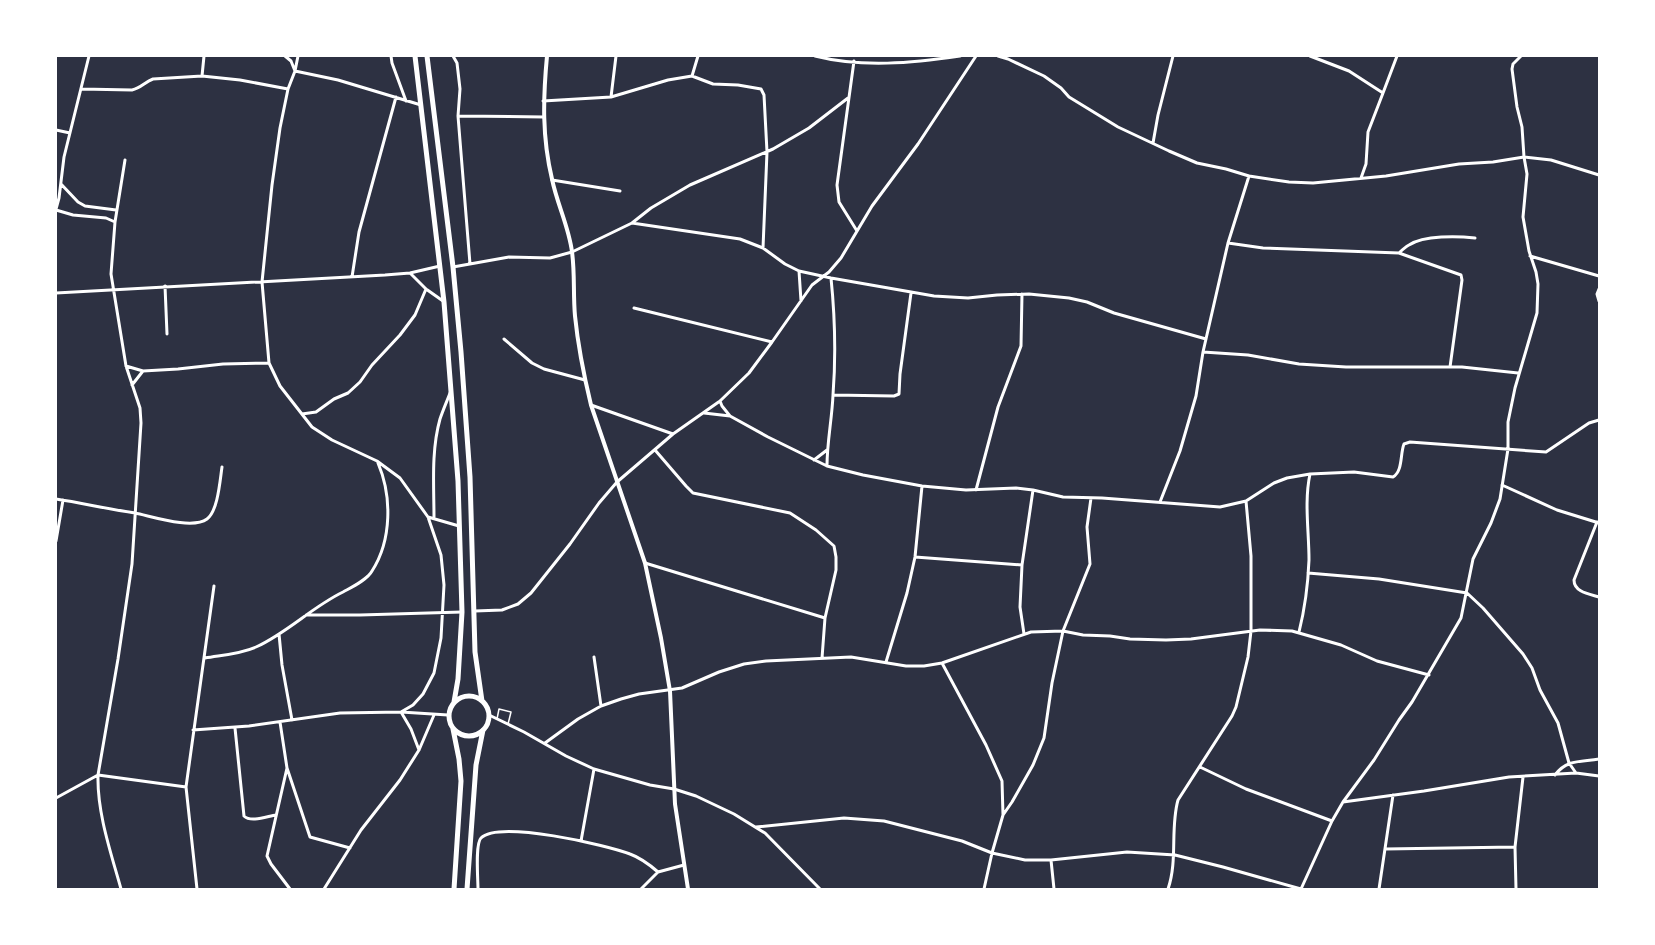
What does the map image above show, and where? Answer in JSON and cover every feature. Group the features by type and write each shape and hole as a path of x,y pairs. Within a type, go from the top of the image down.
{"main road":[{"path":"415,56 444,302 458,481 462,612 458,679 454,702"},
{"path":"427,56 453,267 470,477 475,652 482,701"},
{"path":"454,889 461,781 459,759 453,729 449,722 448,715 454,702 460,697 468,696 476,697 482,701 487,707 489,715 476,765 467,889"},
{"path":"453,729 464,736 478,734 484,730"}],"street":[{"path":"89,56 63,165 56,210 73,215 106,218 114,222"},
{"path":"202,76 204,56"},
{"path":"285,56 291,61 295,71"},
{"path":"298,56 295,71 288,89 280,128 272,185 262,282 269,363 280,386 312,427 332,440 377,461 400,478 428,517 441,555 444,585 442,638 434,673 423,694 413,705 401,712"},
{"path":"391,56 392,63 406,101"},
{"path":"453,56 456,63 460,89 458,116 470,264"},
{"path":"547,56 543,101 546,146 552,180 565,220 572,252 575,315 585,380 591,405 645,563 661,638 670,690 676,818 688,889"},
{"path":"611,96 616,56"},
{"path":"692,76 698,56"},
{"path":"815,56 828,59 854,61 912,62 960,56"},
{"path":"475,611 502,610 518,604 531,593 570,544 599,503 617,482 673,434 720,401 749,373 812,285 832,269 841,258 872,206 951,96 976,56"},
{"path":"998,56 1008,59 1044,76 1061,88 1069,97 1118,127 1197,163 1226,169 1249,176 1289,182 1313,183 1414,172 1459,164 1492,162 1524,157 1551,160 1599,175"},
{"path":"1153,143 1158,115 1173,56"},
{"path":"1310,56 1349,71 1383,93"},
{"path":"1361,178 1366,164 1368,132 1397,56"},
{"path":"1513,56 1515,61"},
{"path":"756,827 844,818 884,821 962,841 992,852 1025,860 1051,860 1128,852 1175,855 1301,889 1332,821 1343,802 1381,749 1429,675 1461,618 1473,559 1491,523 1500,499 1508,449 1508,422 1518,373 1532,330 1538,302 1536,272 1530,256 1523,217 1523,203 1527,174 1522,127 1517,107 1512,69 1515,61 1521,56"},
{"path":"854,61 837,185 839,202 857,231"},
{"path":"295,71 338,80 421,105"},
{"path":"81,89 132,90 139,89 147,81 153,79 202,76 240,80 288,89"},
{"path":"543,101 611,96 668,80 692,76 713,84 738,85 761,89 764,95 767,152 763,248"},
{"path":"352,277 358,232 396,97"},
{"path":"453,267 509,257 550,258 572,252 632,224 651,208 690,185 767,152 809,128 848,98"},
{"path":"458,116 544,117"},
{"path":"56,130 70,133"},
{"path":"121,889 97,790 98,775 121,643 137,514 138,462 141,423 140,408 126,366 111,274 114,222 125,160"},
{"path":"1160,502 1180,451 1196,396 1206,339 1228,243 1249,176"},
{"path":"552,180 620,191"},
{"path":"61,184 78,202 85,206 116,210"},
{"path":"632,224 740,239 763,248 785,264 799,271 831,278 934,296 968,298 1022,294 1069,298 1087,302 1114,313 1206,339"},
{"path":"1399,253 1409,244 1432,238 1475,238"},
{"path":"1228,243 1263,248 1399,253 1461,275 1462,280 1450,367"},
{"path":"1530,256 1599,276"},
{"path":"56,292 352,277 410,273 440,266"},
{"path":"799,271 801,301"},
{"path":"410,273 426,289 444,302"},
{"path":"827,466 835,350 831,278"},
{"path":"165,286 167,334"},
{"path":"302,414 316,412 334,399 348,393 360,382 372,365 400,335 414,315 426,289"},
{"path":"1599,289 1597,294 1599,301"},
{"path":"833,395 894,396 898,394 911,292"},
{"path":"976,490 998,406 1022,346 1022,294"},
{"path":"634,308 772,342"},
{"path":"504,339 532,363 544,369 585,380"},
{"path":"1204,352 1248,356 1298,364 1346,367 1450,367 1518,373"},
{"path":"126,366 143,371 224,364 269,363"},
{"path":"132,385 143,371"},
{"path":"434,518 434,466 437,434 440,419 451,389"},
{"path":"720,401 730,416"},
{"path":"591,405 673,434"},
{"path":"704,413 730,416 768,437 827,466 863,475 922,486 976,490 1016,488 1033,490 1063,497 1220,507 1246,501 1274,483 1287,478 1310,474 1354,472 1393,477 1397,475 1400,469 1401,452 1404,444 1410,442 1546,452 1589,423 1599,420"},
{"path":"655,450 686,486 694,493 790,513 829,540 835,550 836,570 824,618 822,658"},
{"path":"814,460 827,450"},
{"path":"205,658 244,652 256,647 279,634 328,600 354,586 371,573 381,556 387,532 387,505 384,478 377,461"},
{"path":"56,499 137,514 154,519 180,523 198,522 206,520 210,516 216,500 222,467"},
{"path":"1299,632 1306,601 1308,573 1306,491 1310,474"},
{"path":"1502,485 1558,510 1598,523 1574,580 1574,585 1578,589 1599,597"},
{"path":"886,662 907,593 915,557 922,486"},
{"path":"1024,634 1020,607 1022,565 1033,490"},
{"path":"984,889 992,852 1003,815 1034,765 1044,738 1052,683 1063,631 1090,564 1087,527 1091,498"},
{"path":"56,541 63,500"},
{"path":"1168,889 1175,855 1176,806 1178,800 1232,716 1236,707 1248,657 1251,631 1252,562 1246,501"},
{"path":"428,517 460,526"},
{"path":"915,557 1022,565"},
{"path":"645,563 824,618"},
{"path":"1308,573 1379,579 1466,593 1483,608 1523,654 1532,668 1540,690 1558,723 1568,763 1576,773"},
{"path":"197,889 186,787 214,586"},
{"path":"305,615 360,616 462,612"},
{"path":"544,743 578,719 601,706 640,694 682,688 719,672 744,664 766,661 851,657 906,666 924,666 942,663 1032,632 1063,631 1083,635 1166,640 1191,639 1251,631 1272,630 1299,632 1341,645 1377,660 1429,675"},
{"path":"279,634 282,666 292,720"},
{"path":"594,657 601,706"},
{"path":"942,663 982,739 1002,781 1003,815"},
{"path":"401,712 411,729 419,750"},
{"path":"193,730 235,728 340,713 401,712 448,715"},
{"path":"324,889 361,830 400,780 419,750 434,715"},
{"path":"489,715 594,769 696,796 734,814 765,833 820,889"},
{"path":"280,722 287,768 310,837 350,848"},
{"path":"235,728 244,816 250,819 276,815"},
{"path":"1555,775 1568,763 1599,759"},
{"path":"1200,767 1246,789 1332,821"},
{"path":"287,768 267,856 271,864 290,889"},
{"path":"581,841 594,769"},
{"path":"1343,802 1393,796 1490,780 1576,773 1599,776"},
{"path":"56,798 98,775 186,787"},
{"path":"1516,889 1515,847 1523,777"},
{"path":"1379,889 1393,796"},
{"path":"478,889 478,843 484,836 506,832 529,832 611,848 631,855 647,863 658,872"},
{"path":"1385,849 1515,847"},
{"path":"1051,860 1054,889"},
{"path":"641,889 658,872 684,865"}],"lane":[{"path":"497,719 499,709 511,712 508,724"}]}
